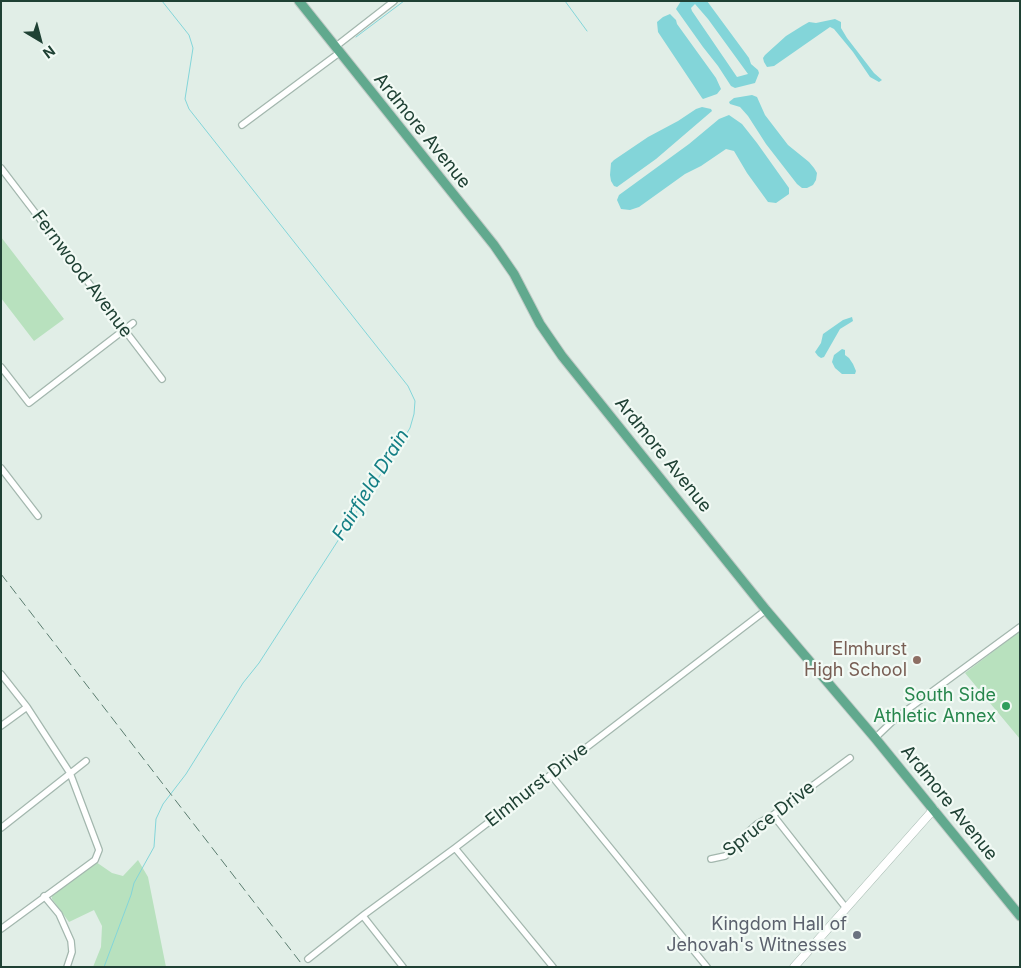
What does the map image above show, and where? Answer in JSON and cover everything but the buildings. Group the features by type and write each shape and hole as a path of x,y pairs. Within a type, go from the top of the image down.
{"main road":[{"name":"Ardmore Avenue","path":"299,1 494,245 514,274 540,324 562,356 766,610 934,809 1020,916"}],"street":[{"path":"242,125 337,50 394,1"},
{"name":"Fernwood Avenue","path":"1,168 162,379"},
{"path":"1,367 29,403 133,323"},
{"path":"1,468 38,516"},
{"name":"Elmhurst Drive","path":"308,959 766,610"},
{"path":"875,738 896,718 1020,627"},
{"path":"1,674 27,707 70,773 99,850 95,860 1,929"},
{"path":"1,726 27,707"},
{"name":"Spruce Drive","path":"711,858 725,856 741,844 747,833 757,824 774,815 850,758"},
{"path":"1,828 86,761"},
{"path":"550,774 707,967"},
{"path":"794,967 934,809"},
{"path":"774,815 846,908"},
{"path":"456,848 554,967"},
{"path":"44,896 59,914 71,942 72,952 67,967"},
{"path":"363,916 403,967"}],"green space":[{"path":"1,237 64,319 34,341 1,298"},
{"name":"South Side Athletic Annex","path":"1020,631 1020,739 965,673"},
{"path":"138,860 148,877 166,967 93,967 101,947 102,926 94,910 69,922 52,899 52,894 96,862 112,873 123,876"}],"water":[{"path":"681,1 707,1 749,58 751,64 758,70 759,73 755,83 735,88 731,86 676,9","holes":["695,4 748,74 737,77 691,8"]},
{"path":"670,14 716,78 721,89 717,94 702,98 658,32 657,22"},
{"path":"835,19 841,22 841,28 847,38 874,73 882,80 879,82 870,77 853,52 834,29 830,27 774,66 767,67 763,58 786,36 809,22 816,23"},
{"path":"752,95 757,97 765,115 788,145 814,168 817,173 813,185 802,188 797,184 766,144 748,116 740,107 729,102 734,98"},
{"path":"702,107 712,111 656,159 617,187 614,186 610,175 611,163 614,160 648,137"},
{"path":"729,115 742,124 757,143 789,188 789,194 776,203 768,202 734,151 726,149 685,174 639,207 630,210 621,209 617,200 619,195 689,144 719,119"},
{"path":"852,317 853,321 840,329 824,357 818,356 815,352 821,343 823,334 843,320"},
{"path":"842,349 845,350 845,355 853,364 856,371 855,374 842,374 835,368 832,362 834,355"}],"waterway":[{"name":"Fairfield Drain","path":"104,967 134,883 154,847 156,819 163,804 186,774 243,683 259,663 399,446 410,428 415,401 408,386 189,109 185,99 193,48 189,35 162,1"},
{"path":"356,37 404,1"},
{"path":"565,1 587,31"}],"railway":[{"path":"1,574 304,967"}],"place":[{"name":"Elmhurst High School","path":"917,660"},
{"name":"South Side Athletic Annex","path":"1006,706"},
{"name":"Kingdom Hall of Jehovah's Witnesses","path":"857,935"}]}
